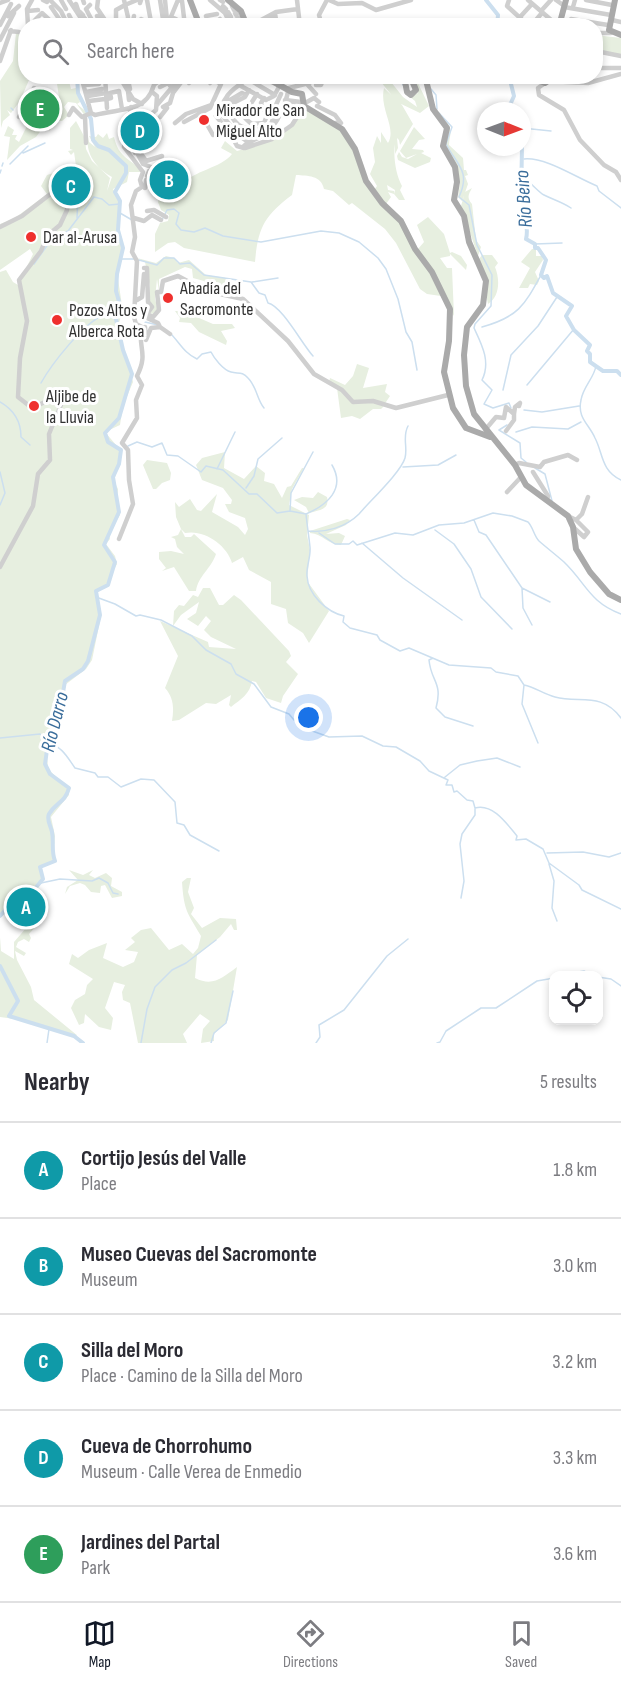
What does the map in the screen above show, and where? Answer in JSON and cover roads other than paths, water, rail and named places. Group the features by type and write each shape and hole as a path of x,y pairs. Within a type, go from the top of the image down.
{"main road":[{"path":"613,1 612,18 608,30 621,35"},
{"path":"185,2 194,18"},
{"path":"560,18 564,3"},
{"path":"231,12 241,11 245,18"},
{"path":"406,84 407,92 411,95 416,89 414,84"},
{"path":"426,84 433,109 447,128 442,146 455,167 457,182 454,200 464,216 469,242 486,281 483,305 467,327 464,361 466,386 474,414 490,437 517,464 529,488 548,499 568,516 573,527 576,549 590,572 609,594 621,600"},
{"path":"279,90 301,93 303,103 335,123 355,149 366,181 404,225 448,304 450,333 444,372 448,395 457,416 466,428 477,435 490,437"}],"street":[{"path":"28,18 27,9 32,0"},
{"path":"98,0 98,18"},
{"path":"147,0 152,18"},
{"path":"209,0 231,12"},
{"path":"297,0 299,18"},
{"path":"320,18 319,14 328,0 336,3 362,3 376,10 411,0"},
{"path":"537,18 551,0"},
{"path":"556,0 621,22"},
{"path":"573,7 575,0"},
{"path":"586,0 613,1"},
{"path":"116,18 116,10 125,3 139,1"},
{"path":"163,1 170,18"},
{"path":"508,1 523,18"},
{"path":"590,18 593,1"},
{"path":"1,2 14,7"},
{"path":"175,18 185,2"},
{"path":"180,18 186,15 185,2"},
{"path":"520,17 531,2 550,18"},
{"path":"61,3 78,10"},
{"path":"61,3 65,18"},
{"path":"61,3 65,18"},
{"path":"61,3 81,18"},
{"path":"125,3 128,18"},
{"path":"87,5 98,18"},
{"path":"1,23 14,7"},
{"path":"7,15 14,7"},
{"path":"1,37 14,7"},
{"path":"265,18 298,9"},
{"path":"34,14 43,13 54,18"},
{"path":"82,15 85,18"},
{"path":"207,18 206,16 219,16 217,18"},
{"path":"603,28 608,30"},
{"path":"1,37 11,30 18,32"},
{"path":"0,61 11,30"},
{"path":"603,31 608,30"},
{"path":"603,52 621,56"},
{"path":"603,69 621,71"},
{"path":"603,78 621,71"},
{"path":"106,84 108,110"},
{"path":"122,84 133,97"},
{"path":"129,84 133,97 124,147 142,171 140,180 142,187"},
{"path":"150,188 147,182 153,167 134,155 133,136 138,125 156,110 166,84"},
{"path":"160,117 170,103 168,84"},
{"path":"184,122 210,107 221,84"},
{"path":"241,84 230,90 230,100 235,112 243,114"},
{"path":"245,84 250,107"},
{"path":"254,84 279,90 294,102 303,103 317,94"},
{"path":"313,84 317,94"},
{"path":"313,84 321,113 329,117"},
{"path":"542,84 539,95 564,110 580,140 604,165 616,172 621,180"},
{"path":"84,85 88,96 89,114 86,143"},
{"path":"122,109 133,97 156,85"},
{"path":"156,85 162,96"},
{"path":"156,85 162,96"},
{"path":"19,117 34,87"},
{"path":"230,100 242,93 257,94 267,100 279,90"},
{"path":"264,98 261,103 263,109 279,90"},
{"path":"279,90 287,115 294,102"},
{"path":"239,100 243,114 252,124 264,123 279,90"},
{"path":"245,146 260,137 269,126 279,90"},
{"path":"216,116 234,138 245,146 269,141 291,126 310,90"},
{"path":"88,96 119,91 133,97 162,96"},
{"path":"247,94 239,100 224,101 231,118 249,131 269,126"},
{"path":"243,114 257,94"},
{"path":"88,96 105,99"},
{"path":"157,105 162,96"},
{"path":"25,106 36,107"},
{"path":"175,123 186,114 210,107"},
{"path":"69,115 73,108 82,117 108,110 131,111"},
{"path":"217,109 234,138 245,146"},
{"path":"201,123 205,121 213,135"},
{"path":"134,155 135,149 142,140 138,125"},
{"path":"134,155 148,161 162,156"},
{"path":"136,237 135,225 137,224 134,221 131,203 136,191 145,187 146,180 149,178"},
{"path":"0,227 22,216 60,186 64,185 69,190 67,210 60,225 47,236 40,251 21,276 19,286 27,326 20,358 18,397 32,408 58,396 63,400 49,434 50,460 38,474 33,506 0,567"},
{"path":"134,221 144,221 156,216 158,212"},
{"path":"156,216 158,212"},
{"path":"152,223 158,212"},
{"path":"134,221 132,251 136,261 137,300 134,321 143,329 147,339 151,329 160,327"},
{"path":"137,300 142,297 146,267 148,302 152,308 147,314"},
{"path":"147,314 153,317 158,311 157,293 161,292 164,279 177,276 206,291 243,299 288,340 314,374 342,390 353,402 374,401 396,408 448,395"},
{"path":"147,314 147,317 159,323 163,332 170,334"},
{"path":"119,539 126,527 133,504 127,448 122,442 137,418 136,400 142,386 137,376 145,357 143,329"},
{"path":"506,431 513,424 515,407 520,403 519,406"},
{"path":"485,430 496,417 504,418 505,407 514,414"},
{"path":"503,452 506,450 512,456"},
{"path":"517,464 537,467 568,455 577,460"},
{"path":"517,464 532,472 548,499"},
{"path":"507,492 522,477 532,472"},
{"path":"576,520 581,515 588,497"},
{"path":"568,516 576,520 588,532 584,537 573,527"}],"waterway":[{"name":"Río Beiro","path":"486,0 498,15 498,18"},
{"name":"Río Darro","path":"0,916 12,903 17,892 24,887 32,892 43,879 40,867 55,861 48,816 65,797 69,788 50,774 45,764 48,743 56,733 65,681 83,669 88,661 100,615 96,591 108,585 115,562 104,545 119,512 113,477 119,464 121,450 108,442 105,433 119,418 132,374 123,350 116,319 120,305 116,291 117,274 123,248 118,230 120,201 115,192 126,173 126,166 109,150 98,146 93,140 91,119 78,93 77,84"},
{"name":"Río Beiro","path":"511,84 514,96 511,102"},
{"path":"431,89 436,95 437,109"},
{"path":"439,113 452,127 446,144 463,174 464,181 459,197 469,205 477,245 492,275 491,306 474,328 486,360 482,380 492,390 484,404 493,408 509,403 511,408"},
{"path":"531,129 551,131"},
{"path":"23,153 45,143"},
{"path":"10,164 28,146"},
{"name":"Río Beiro","path":"522,156 521,202 526,208 526,239 535,244 535,248 538,248 546,260 541,275 544,278 547,276 553,293 572,306 566,316 574,330 590,345 587,351 590,354 590,362 603,371 617,371 621,375"},
{"path":"524,159 551,164 597,186 599,191 621,208"},
{"path":"73,167 85,182 78,196 77,218"},
{"path":"522,177 542,194 571,208"},
{"path":"34,264 51,240 68,231 94,197 102,199 109,205 120,204"},
{"path":"162,220 167,210 174,209 179,213 176,224 181,230 194,232 205,228 223,236 261,242 321,231 339,233 359,242 378,258 386,269 398,299 406,332 412,342 417,370"},
{"path":"120,213 132,220"},
{"path":"535,244 562,243"},
{"path":"139,260 157,265 164,258 174,258 180,264 190,263 204,275 251,282 259,293 265,295 268,303 285,318 313,356"},
{"path":"120,259 135,259"},
{"path":"482,327 504,319 519,309 541,275"},
{"path":"252,282 278,278"},
{"path":"503,390 511,355 538,326 557,297"},
{"path":"41,383 60,355 87,326 104,315 116,319"},
{"path":"145,322 158,325"},
{"path":"527,385 574,329"},
{"path":"170,333 193,357 197,359 202,354 211,352 225,369 246,376 264,408"},
{"path":"596,366 582,395 581,412 584,421 593,433 606,467 621,480"},
{"path":"0,402 16,416 21,437 30,445"},
{"path":"524,410 542,412 579,406"},
{"path":"516,432 532,427 568,429 581,422"},
{"path":"507,425 499,430 520,443 521,458 526,462"},
{"path":"308,531 335,528 359,514 402,464 406,454 405,434 408,426"},
{"path":"217,469 235,432"},
{"path":"246,488 254,476 258,459 282,438"},
{"path":"128,446 137,442 152,447 162,443 167,455 178,456 201,472 206,466 223,470 249,494 257,494 277,513 290,511 306,514 310,547 308,583 319,602 331,611 344,616 343,622 350,628 377,635 380,640 400,651 409,648 449,665 491,668 496,672 518,676 524,685 555,697 598,701 606,704 621,718"},
{"path":"290,511 291,493 313,452"},
{"path":"403,467 438,465 456,455"},
{"path":"306,514 321,506 332,495 337,482 332,465"},
{"path":"535,468 545,474 552,501"},
{"path":"0,472 5,493 0,505"},
{"path":"319,533 335,544 349,544 353,541 357,545 395,533 413,535 439,525 464,523 493,513 512,516 528,522 539,541 564,562 595,598 621,614"},
{"path":"474,520 479,532 486,535 522,588 523,608 532,625"},
{"path":"435,530 454,544 471,569 481,597 512,629"},
{"path":"362,543 403,578 462,620"},
{"path":"522,588 550,602"},
{"path":"96,597 115,604 136,616 161,620 192,636 206,650 231,664 236,674 254,684 271,707 289,714 294,720 299,719 304,728 329,737 362,736 383,746 396,747 420,761 429,771 448,780 446,785 452,785 454,792 457,791 467,800 473,801 475,808 482,807 494,811 517,836 516,840 526,839 543,849 549,863 579,885 582,890 621,909"},
{"path":"433,658 429,660 438,693 436,708 445,717 473,726"},
{"path":"524,685 522,704 538,743"},
{"path":"0,738 40,734 50,742"},
{"path":"48,743 61,750 75,768 95,773 98,777 108,777 121,787 141,779 154,780 175,802 177,823 184,825 190,835 219,851"},
{"path":"445,777 460,765 497,758 520,767"},
{"path":"461,898 464,881 460,844 462,834 475,815 475,809"},
{"path":"547,853 583,852 609,857 621,853"},
{"path":"549,864 554,881 552,908 557,921"},
{"path":"41,883 60,879 92,881 99,878 108,883 113,893 118,894"},
{"path":"316,1043 320,1037 319,1025 344,1010 387,956 408,939"},
{"path":"141,1043 147,1009 155,987 172,970 186,963 216,940"},
{"name":"Río Darro","path":"0,966 18,1001 9,1016 74,1036 83,1043"},
{"path":"603,978 611,979 621,986"},
{"path":"437,1043 446,1031 481,1008 496,1008 537,981 549,979"},
{"path":"211,1043 214,1033 226,1023 233,991"},
{"path":"47,1043 49,1029"}],"place":[{"name":"Jardines del Partal","path":"40,109"},
{"name":"Mirador de San Miguel Alto","path":"204,120"},
{"name":"Cueva de Chorrohumo","path":"140,131"},
{"name":"Museo Cuevas del Sacromonte","path":"169,180"},
{"name":"Silla del Moro","path":"71,186"},
{"name":"Dar al-Arusa","path":"31,237"},
{"name":"Abadía del Sacromonte","path":"168,298"},
{"name":"Pozos Altos y Alberca Rota","path":"57,320"},
{"name":"Aljibe de la Lluvia","path":"34,406"},
{"name":"Cortijo Jesús del Valle","path":"26,907"}]}
